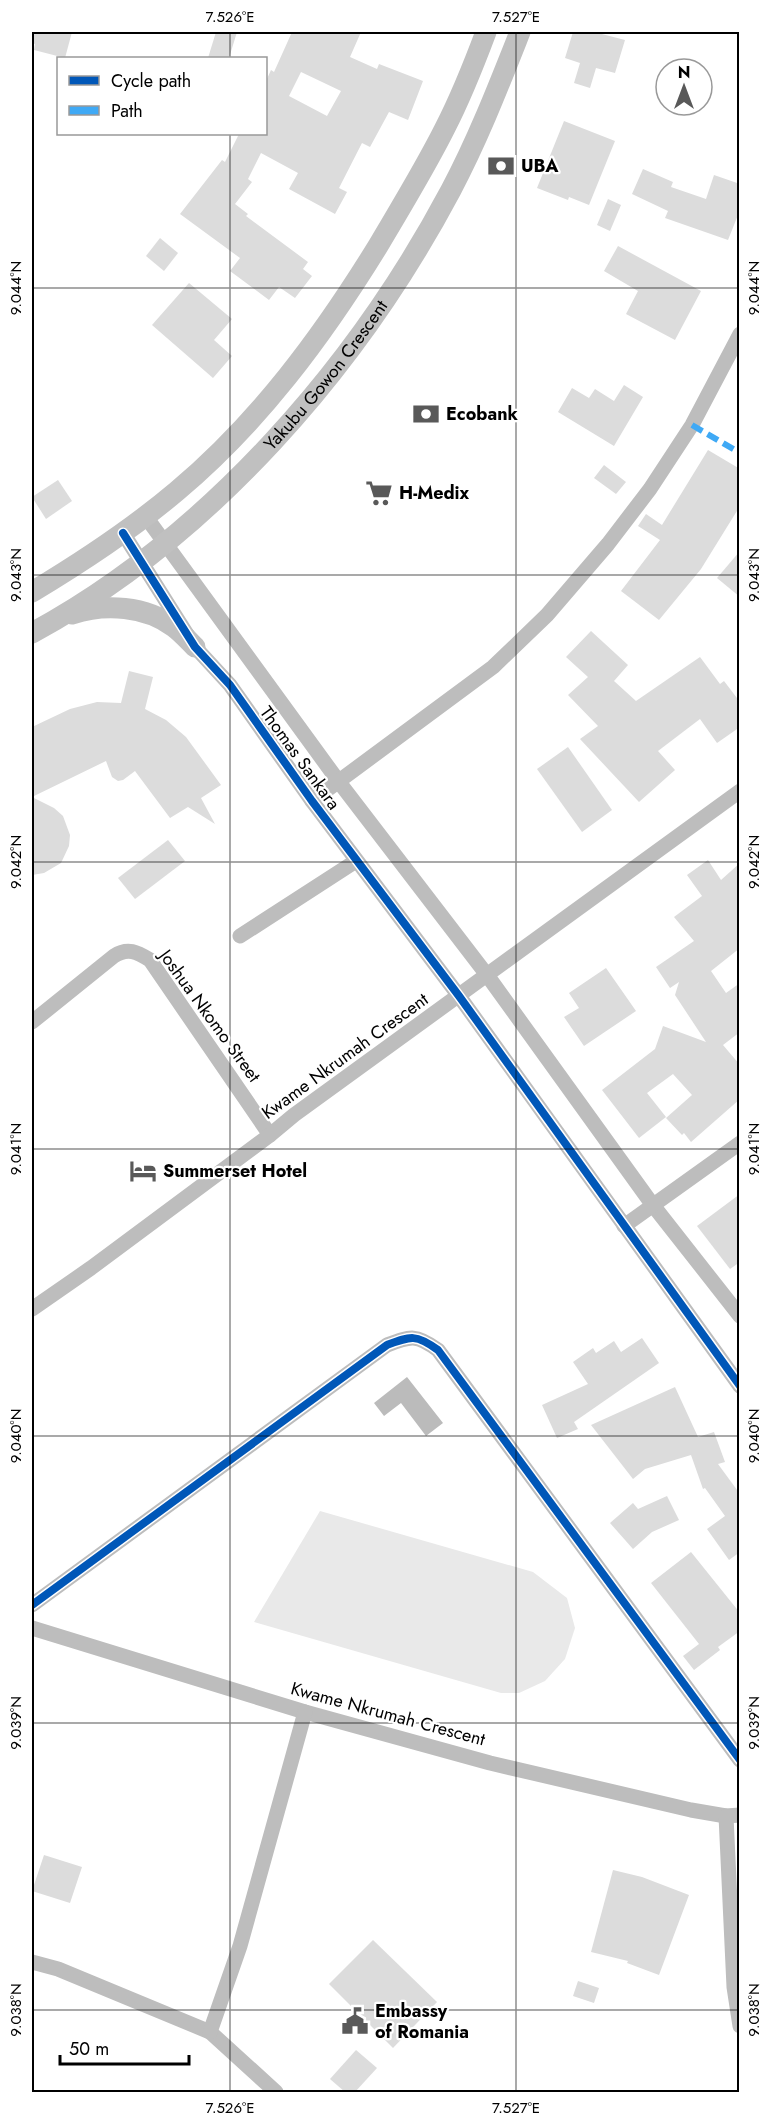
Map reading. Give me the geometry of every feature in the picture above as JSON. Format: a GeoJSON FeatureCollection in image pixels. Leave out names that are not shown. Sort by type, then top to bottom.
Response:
{"type":"FeatureCollection","features":[{"type":"Feature","properties":{"kind":"main road","name":"Yakubu Gowon Crescent"},"geometry":{"type":"LineString","coordinates":[[32,592],[146,517],[230,443],[267,404],[297,366],[354,284],[420,176],[446,127],[486,32]]}},
{"type":"Feature","properties":{"kind":"main road","name":"Yakubu Gowon Crescent"},"geometry":{"type":"LineString","coordinates":[[32,633],[57,619],[166,543],[288,426],[325,383],[358,339],[402,273],[451,190],[491,106],[520,32]]}},
{"type":"Feature","properties":{"kind":"main road"},"geometry":{"type":"LineString","coordinates":[[57,619],[85,610],[118,608],[151,614],[174,627],[195,646]]}},
{"type":"Feature","properties":{"kind":"street"},"geometry":{"type":"LineString","coordinates":[[312,801],[493,667],[547,615],[608,544],[650,489],[692,425],[740,334]]}},
{"type":"Feature","properties":{"kind":"street"},"geometry":{"type":"LineString","coordinates":[[146,517],[339,782],[487,975],[652,1204],[740,1316]]}},
{"type":"Feature","properties":{"kind":"street","name":"Thomas Sankara"},"geometry":{"type":"LineString","coordinates":[[123,533],[195,646],[230,685],[312,801],[459,996],[740,1386]]}},
{"type":"Feature","properties":{"kind":"street","name":"Kwame Nkrumah Crescent"},"geometry":{"type":"LineString","coordinates":[[32,1309],[294,1115],[740,791]]}},
{"type":"Feature","properties":{"kind":"street"},"geometry":{"type":"LineString","coordinates":[[240,936],[357,861]]}},
{"type":"Feature","properties":{"kind":"street","name":"Joshua Nkomo Street"},"geometry":{"type":"LineString","coordinates":[[32,1022],[114,956],[126,950],[136,951],[150,960],[270,1135]]}},
{"type":"Feature","properties":{"kind":"street"},"geometry":{"type":"LineString","coordinates":[[624,1226],[740,1143]]}},
{"type":"Feature","properties":{"kind":"street"},"geometry":{"type":"LineString","coordinates":[[32,1605],[387,1345],[406,1338],[422,1338],[438,1350],[740,1760]]}},
{"type":"Feature","properties":{"kind":"street","name":"Kwame Nkrumah Crescent"},"geometry":{"type":"LineString","coordinates":[[32,1629],[304,1712],[490,1763],[691,1810],[733,1816]]}},
{"type":"Feature","properties":{"kind":"street"},"geometry":{"type":"LineString","coordinates":[[210,2032],[240,1946],[304,1712]]}},
{"type":"Feature","properties":{"kind":"street"},"geometry":{"type":"LineString","coordinates":[[733,1816],[734,1987],[740,2026]]}},
{"type":"Feature","properties":{"kind":"street"},"geometry":{"type":"LineString","coordinates":[[32,1962],[58,1969],[210,2032],[276,2092]]}},
{"type":"Feature","properties":{"kind":"shaded area"},"geometry":{"type":"Polygon","coordinates":[[[407,1377],[443,1423],[426,1436],[401,1403],[384,1416],[374,1403],[407,1377]]]}},
{"type":"Feature","properties":{"kind":"shaded area"},"geometry":{"type":"Polygon","coordinates":[[[320,1511],[533,1572],[567,1598],[575,1628],[565,1659],[545,1681],[519,1693],[501,1693],[254,1622],[320,1511]]]}},
{"type":"Feature","properties":{"kind":"building"},"geometry":{"type":"Polygon","coordinates":[[[32,32],[72,32],[65,57],[34,50],[35,44],[32,43],[32,32]]]}},
{"type":"Feature","properties":{"kind":"building"},"geometry":{"type":"Polygon","coordinates":[[[216,32],[237,32],[229,57],[208,57],[216,32]]]}},
{"type":"Feature","properties":{"kind":"building"},"geometry":{"type":"Polygon","coordinates":[[[292,32],[361,32],[350,57],[377,69],[379,64],[423,81],[408,120],[389,112],[370,147],[362,143],[339,188],[347,192],[335,214],[289,189],[298,173],[261,153],[248,179],[252,182],[235,204],[248,214],[246,216],[308,262],[303,269],[312,276],[295,298],[279,287],[269,300],[230,271],[240,258],[180,214],[222,160],[225,162],[238,135],[267,135],[267,79],[271,70],[274,72],[292,32]],[[301,72],[289,96],[327,116],[341,91],[301,72]]]}},
{"type":"Feature","properties":{"kind":"building"},"geometry":{"type":"Polygon","coordinates":[[[573,32],[594,32],[625,40],[615,73],[596,68],[590,88],[574,83],[580,63],[565,58],[573,32]]]}},
{"type":"Feature","properties":{"kind":"building"},"geometry":{"type":"Polygon","coordinates":[[[564,121],[615,141],[589,205],[537,188],[564,121]]]}},
{"type":"Feature","properties":{"kind":"building"},"geometry":{"type":"Polygon","coordinates":[[[643,169],[673,182],[671,187],[706,199],[714,175],[740,184],[740,210],[728,240],[665,218],[668,211],[632,194],[643,169]]]}},
{"type":"Feature","properties":{"kind":"building"},"geometry":{"type":"Polygon","coordinates":[[[608,199],[621,205],[610,231],[597,225],[608,199]]]}},
{"type":"Feature","properties":{"kind":"building"},"geometry":{"type":"Polygon","coordinates":[[[160,238],[178,253],[164,271],[146,256],[160,238]]]}},
{"type":"Feature","properties":{"kind":"building"},"geometry":{"type":"Polygon","coordinates":[[[618,246],[701,291],[675,340],[626,314],[638,291],[604,271],[618,246]]]}},
{"type":"Feature","properties":{"kind":"building"},"geometry":{"type":"Polygon","coordinates":[[[189,283],[232,319],[214,340],[232,356],[213,378],[152,325],[189,283]]]}},
{"type":"Feature","properties":{"kind":"building"},"geometry":{"type":"Polygon","coordinates":[[[624,385],[643,397],[614,446],[558,412],[572,388],[589,398],[595,389],[614,401],[624,385]]]}},
{"type":"Feature","properties":{"kind":"building"},"geometry":{"type":"Polygon","coordinates":[[[708,450],[740,469],[740,506],[701,569],[659,620],[621,591],[660,540],[638,526],[646,514],[662,525],[708,450]]]}},
{"type":"Feature","properties":{"kind":"building"},"geometry":{"type":"Polygon","coordinates":[[[604,465],[626,482],[616,494],[594,478],[604,465]]]}},
{"type":"Feature","properties":{"kind":"building"},"geometry":{"type":"Polygon","coordinates":[[[58,480],[72,501],[46,519],[32,497],[58,480]]]}},
{"type":"Feature","properties":{"kind":"building"},"geometry":{"type":"Polygon","coordinates":[[[740,551],[740,597],[717,578],[740,551]]]}},
{"type":"Feature","properties":{"kind":"building"},"geometry":{"type":"Polygon","coordinates":[[[591,631],[628,665],[614,681],[636,701],[700,657],[720,684],[724,681],[740,702],[740,727],[717,743],[700,719],[658,751],[675,770],[639,802],[580,739],[598,726],[568,695],[588,677],[566,657],[591,631]]]}},
{"type":"Feature","properties":{"kind":"building"},"geometry":{"type":"Polygon","coordinates":[[[129,671],[153,677],[145,709],[166,720],[186,737],[221,785],[201,798],[215,824],[188,807],[170,818],[135,771],[118,781],[112,777],[106,761],[32,797],[32,727],[70,709],[97,702],[121,703],[129,671]]]}},
{"type":"Feature","properties":{"kind":"building"},"geometry":{"type":"Polygon","coordinates":[[[568,747],[612,810],[582,832],[537,769],[568,747]]]}},
{"type":"Feature","properties":{"kind":"building"},"geometry":{"type":"Polygon","coordinates":[[[32,797],[54,808],[63,816],[70,835],[69,846],[61,863],[44,873],[32,875],[32,797]]]}},
{"type":"Feature","properties":{"kind":"building"},"geometry":{"type":"Polygon","coordinates":[[[168,840],[185,861],[135,899],[118,878],[168,840]]]}},
{"type":"Feature","properties":{"kind":"building"},"geometry":{"type":"Polygon","coordinates":[[[708,860],[721,880],[740,863],[740,948],[711,971],[726,993],[740,983],[740,1032],[723,1045],[740,1065],[740,1099],[691,1142],[666,1118],[692,1095],[673,1074],[647,1093],[666,1117],[639,1138],[602,1090],[655,1049],[663,1026],[706,1042],[675,995],[679,982],[670,988],[656,967],[694,941],[674,917],[702,896],[687,875],[708,860]]]}},
{"type":"Feature","properties":{"kind":"building"},"geometry":{"type":"Polygon","coordinates":[[[606,968],[636,1011],[584,1046],[564,1017],[579,1008],[569,993],[606,968]]]}},
{"type":"Feature","properties":{"kind":"building"},"geometry":{"type":"Polygon","coordinates":[[[740,1194],[740,1262],[730,1269],[697,1226],[740,1194]]]}},
{"type":"Feature","properties":{"kind":"building"},"geometry":{"type":"Polygon","coordinates":[[[642,1338],[659,1363],[574,1422],[578,1429],[557,1438],[542,1405],[588,1384],[573,1362],[593,1348],[596,1353],[614,1341],[621,1352],[642,1338]]]}},
{"type":"Feature","properties":{"kind":"building"},"geometry":{"type":"Polygon","coordinates":[[[675,1387],[698,1437],[714,1432],[725,1462],[718,1464],[740,1494],[740,1552],[729,1560],[707,1529],[725,1516],[705,1488],[703,1489],[691,1455],[645,1469],[633,1479],[591,1425],[675,1387]]]}},
{"type":"Feature","properties":{"kind":"building"},"geometry":{"type":"Polygon","coordinates":[[[667,1496],[679,1520],[652,1532],[633,1549],[610,1523],[633,1503],[638,1509],[667,1496]]]}},
{"type":"Feature","properties":{"kind":"building"},"geometry":{"type":"Polygon","coordinates":[[[691,1552],[740,1613],[740,1631],[718,1647],[720,1650],[694,1670],[683,1656],[699,1644],[651,1583],[691,1552]]]}},
{"type":"Feature","properties":{"kind":"building"},"geometry":{"type":"Polygon","coordinates":[[[44,1855],[82,1867],[70,1903],[32,1891],[44,1855]]]}},
{"type":"Feature","properties":{"kind":"building"},"geometry":{"type":"Polygon","coordinates":[[[613,1870],[642,1877],[689,1895],[659,1975],[627,1963],[628,1961],[591,1952],[613,1870]]]}},
{"type":"Feature","properties":{"kind":"building"},"geometry":{"type":"Polygon","coordinates":[[[373,1940],[437,2002],[393,2048],[329,1984],[373,1940]]]}},
{"type":"Feature","properties":{"kind":"building"},"geometry":{"type":"Polygon","coordinates":[[[578,1981],[599,1988],[594,2003],[573,1996],[578,1981]]]}},
{"type":"Feature","properties":{"kind":"building"},"geometry":{"type":"Polygon","coordinates":[[[356,2050],[377,2068],[355,2092],[345,2092],[330,2079],[356,2050]]]}},
{"type":"Feature","properties":{"kind":"marked path"},"geometry":{"type":"LineString","coordinates":[[692,425],[740,453]]}},
{"type":"Feature","properties":{"kind":"cycle path"},"geometry":{"type":"LineString","coordinates":[[123,533],[195,647],[230,685],[312,801],[459,996],[740,1386]]}},
{"type":"Feature","properties":{"kind":"cycle path"},"geometry":{"type":"LineString","coordinates":[[32,1605],[387,1345],[408,1338],[419,1339],[438,1350],[740,1760]]}},
{"type":"Feature","properties":{"kind":"place","name":"UBA"},"geometry":{"type":"Point","coordinates":[501,166]}},
{"type":"Feature","properties":{"kind":"place","name":"Ecobank"},"geometry":{"type":"Point","coordinates":[426,414]}},
{"type":"Feature","properties":{"kind":"place","name":"H-Medix"},"geometry":{"type":"Point","coordinates":[379,493]}},
{"type":"Feature","properties":{"kind":"place","name":"Summerset Hotel"},"geometry":{"type":"Point","coordinates":[143,1171]}},
{"type":"Feature","properties":{"kind":"place","name":"Embassy of Romania"},"geometry":{"type":"Point","coordinates":[355,2021]}}]}
